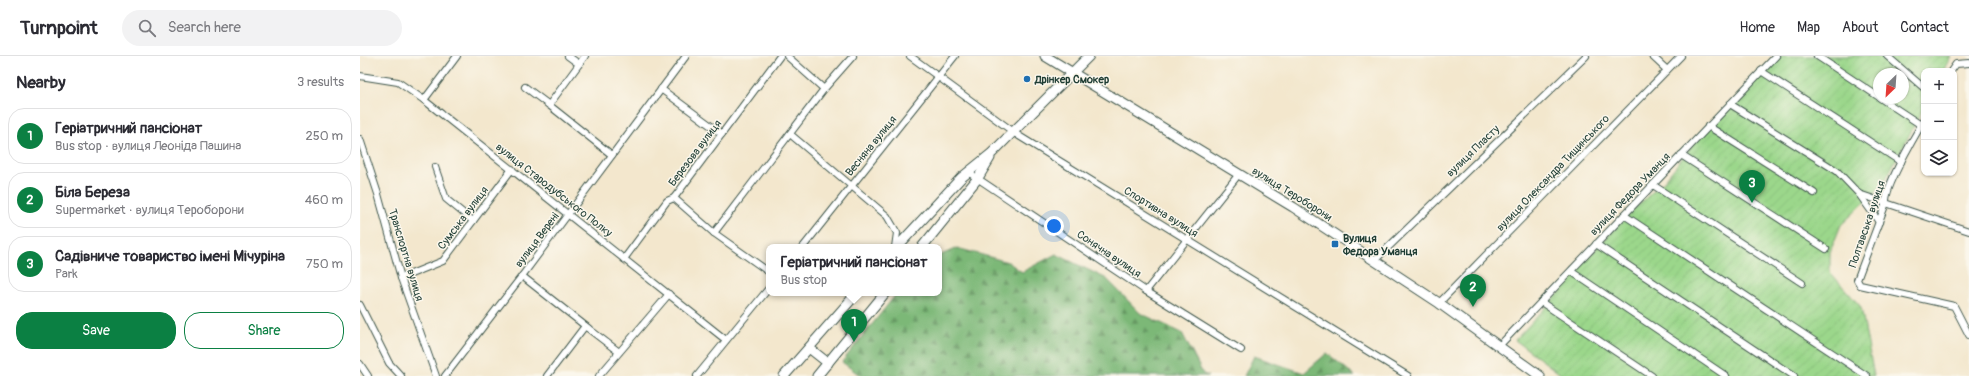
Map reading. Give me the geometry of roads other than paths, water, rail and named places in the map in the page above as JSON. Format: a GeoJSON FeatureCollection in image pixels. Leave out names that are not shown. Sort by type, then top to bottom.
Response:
{"type":"FeatureCollection","features":[{"type":"Feature","properties":{"kind":"main road","name":"вулиця Тероборони"},"geometry":{"type":"LineString","coordinates":[[1045,56],[1239,174],[1375,260],[1439,303],[1540,376]]}},
{"type":"Feature","properties":{"kind":"main road"},"geometry":{"type":"LineString","coordinates":[[899,244],[968,172],[992,153],[1089,56]]}},
{"type":"Feature","properties":{"kind":"main road"},"geometry":{"type":"LineString","coordinates":[[924,244],[978,178],[992,153]]}},
{"type":"Feature","properties":{"kind":"main road"},"geometry":{"type":"LineString","coordinates":[[784,376],[854,296]]}},
{"type":"Feature","properties":{"kind":"main road"},"geometry":{"type":"LineString","coordinates":[[817,376],[883,296]]}},
{"type":"Feature","properties":{"kind":"main road"},"geometry":{"type":"LineString","coordinates":[[809,348],[828,363]]}},
{"type":"Feature","properties":{"kind":"street"},"geometry":{"type":"LineString","coordinates":[[424,100],[456,56]]}},
{"type":"Feature","properties":{"kind":"street"},"geometry":{"type":"LineString","coordinates":[[568,56],[579,64]]}},
{"type":"Feature","properties":{"kind":"street"},"geometry":{"type":"LineString","coordinates":[[549,105],[585,56]]}},
{"type":"Feature","properties":{"kind":"street","name":"вулиця Верені"},"geometry":{"type":"LineString","coordinates":[[445,376],[569,214],[686,56]]}},
{"type":"Feature","properties":{"kind":"street","name":"Березова вулиця"},"geometry":{"type":"LineString","coordinates":[[624,258],[667,201],[674,198],[780,56]]}},
{"type":"Feature","properties":{"kind":"street"},"geometry":{"type":"LineString","coordinates":[[786,56],[824,89]]}},
{"type":"Feature","properties":{"kind":"street"},"geometry":{"type":"LineString","coordinates":[[714,234],[824,89],[852,56]]}},
{"type":"Feature","properties":{"kind":"street","name":"Спортивна вулиця"},"geometry":{"type":"LineString","coordinates":[[910,56],[1013,131],[1408,376]]}},
{"type":"Feature","properties":{"kind":"street","name":"Весняна вулиця"},"geometry":{"type":"LineString","coordinates":[[805,244],[955,56]]}},
{"type":"Feature","properties":{"kind":"street","name":"вулиця Пласту"},"geometry":{"type":"LineString","coordinates":[[1375,260],[1586,56]]}},
{"type":"Feature","properties":{"kind":"street"},"geometry":{"type":"LineString","coordinates":[[1652,56],[1667,70]]}},
{"type":"Feature","properties":{"kind":"street","name":"вулиця Олександра Тищинського"},"geometry":{"type":"LineString","coordinates":[[1439,303],[1681,56]]}},
{"type":"Feature","properties":{"kind":"street","name":"вулиця Федора Уманця"},"geometry":{"type":"LineString","coordinates":[[1499,346],[1572,272],[1596,244],[1776,56]]}},
{"type":"Feature","properties":{"kind":"street"},"geometry":{"type":"LineString","coordinates":[[1817,56],[1873,93]]}},
{"type":"Feature","properties":{"kind":"street"},"geometry":{"type":"LineString","coordinates":[[1887,56],[1921,85]]}},
{"type":"Feature","properties":{"kind":"street"},"geometry":{"type":"LineString","coordinates":[[1953,68],[1956,64],[1969,63]]}},
{"type":"Feature","properties":{"kind":"street"},"geometry":{"type":"LineString","coordinates":[[1761,71],[1901,162]]}},
{"type":"Feature","properties":{"kind":"street","name":"вулиця Стародубського Полку"},"geometry":{"type":"LineString","coordinates":[[360,76],[398,82],[424,100],[726,340]]}},
{"type":"Feature","properties":{"kind":"street"},"geometry":{"type":"LineString","coordinates":[[525,87],[612,155]]}},
{"type":"Feature","properties":{"kind":"street"},"geometry":{"type":"LineString","coordinates":[[661,90],[722,134]]}},
{"type":"Feature","properties":{"kind":"street"},"geometry":{"type":"LineString","coordinates":[[1730,104],[1837,171],[1858,194],[1879,222]]}},
{"type":"Feature","properties":{"kind":"street"},"geometry":{"type":"LineString","coordinates":[[1891,104],[1921,121]]}},
{"type":"Feature","properties":{"kind":"street"},"geometry":{"type":"LineString","coordinates":[[1708,126],[1814,193]]}},
{"type":"Feature","properties":{"kind":"street","name":"Полтавська вулиця"},"geometry":{"type":"LineString","coordinates":[[1921,126],[1901,162],[1885,197],[1886,203],[1857,280],[1860,285],[1954,306],[1969,335]]}},
{"type":"Feature","properties":{"kind":"street"},"geometry":{"type":"LineString","coordinates":[[790,134],[887,216],[897,232],[896,244]]}},
{"type":"Feature","properties":{"kind":"street","name":"Транспортна вулиця"},"geometry":{"type":"LineString","coordinates":[[360,139],[401,278],[436,376]]}},
{"type":"Feature","properties":{"kind":"street"},"geometry":{"type":"LineString","coordinates":[[1681,155],[1826,249]]}},
{"type":"Feature","properties":{"kind":"street"},"geometry":{"type":"LineString","coordinates":[[435,167],[446,199],[473,221]]}},
{"type":"Feature","properties":{"kind":"street","name":"Сумська вулиця"},"geometry":{"type":"LineString","coordinates":[[401,278],[443,261],[512,169]]}},
{"type":"Feature","properties":{"kind":"street","name":"Сонячна вулиця"},"geometry":{"type":"LineString","coordinates":[[968,172],[1146,291],[1241,350]]}},
{"type":"Feature","properties":{"kind":"street"},"geometry":{"type":"LineString","coordinates":[[1146,291],[1239,174]]}},
{"type":"Feature","properties":{"kind":"street"},"geometry":{"type":"LineString","coordinates":[[1653,185],[1802,283]]}},
{"type":"Feature","properties":{"kind":"street"},"geometry":{"type":"LineString","coordinates":[[1858,194],[1969,231]]}},
{"type":"Feature","properties":{"kind":"street"},"geometry":{"type":"LineString","coordinates":[[674,198],[714,234],[766,270]]}},
{"type":"Feature","properties":{"kind":"street"},"geometry":{"type":"LineString","coordinates":[[1624,215],[1867,376]]}},
{"type":"Feature","properties":{"kind":"street"},"geometry":{"type":"LineString","coordinates":[[1596,244],[1794,376]]}},
{"type":"Feature","properties":{"kind":"street"},"geometry":{"type":"LineString","coordinates":[[1572,272],[1726,376]]}},
{"type":"Feature","properties":{"kind":"street"},"geometry":{"type":"LineString","coordinates":[[522,276],[619,352]]}},
{"type":"Feature","properties":{"kind":"street"},"geometry":{"type":"LineString","coordinates":[[697,376],[766,292]]}},
{"type":"Feature","properties":{"kind":"street"},"geometry":{"type":"LineString","coordinates":[[599,376],[669,294]]}},
{"type":"Feature","properties":{"kind":"street"},"geometry":{"type":"LineString","coordinates":[[1541,302],[1652,376]]}},
{"type":"Feature","properties":{"kind":"street"},"geometry":{"type":"LineString","coordinates":[[360,305],[389,363],[401,376]]}},
{"type":"Feature","properties":{"kind":"street"},"geometry":{"type":"LineString","coordinates":[[547,376],[585,326],[588,328]]}},
{"type":"Feature","properties":{"kind":"street"},"geometry":{"type":"LineString","coordinates":[[360,364],[368,376]]}},
{"type":"Feature","properties":{"kind":"place","name":"Дрінкер Смокер"},"geometry":{"type":"Point","coordinates":[1027,79]}},
{"type":"Feature","properties":{"kind":"place","name":"Садівниче товариство імені Мічуріна"},"geometry":{"type":"Point","coordinates":[1752,203]}},
{"type":"Feature","properties":{"kind":"place","name":"Вулиця Федора Уманця"},"geometry":{"type":"Point","coordinates":[1335,244]}},
{"type":"Feature","properties":{"kind":"place","name":"Біла Береза"},"geometry":{"type":"Point","coordinates":[1473,307]}},
{"type":"Feature","properties":{"kind":"place","name":"Геріатричний пансіонат"},"geometry":{"type":"Point","coordinates":[854,342]}}]}
